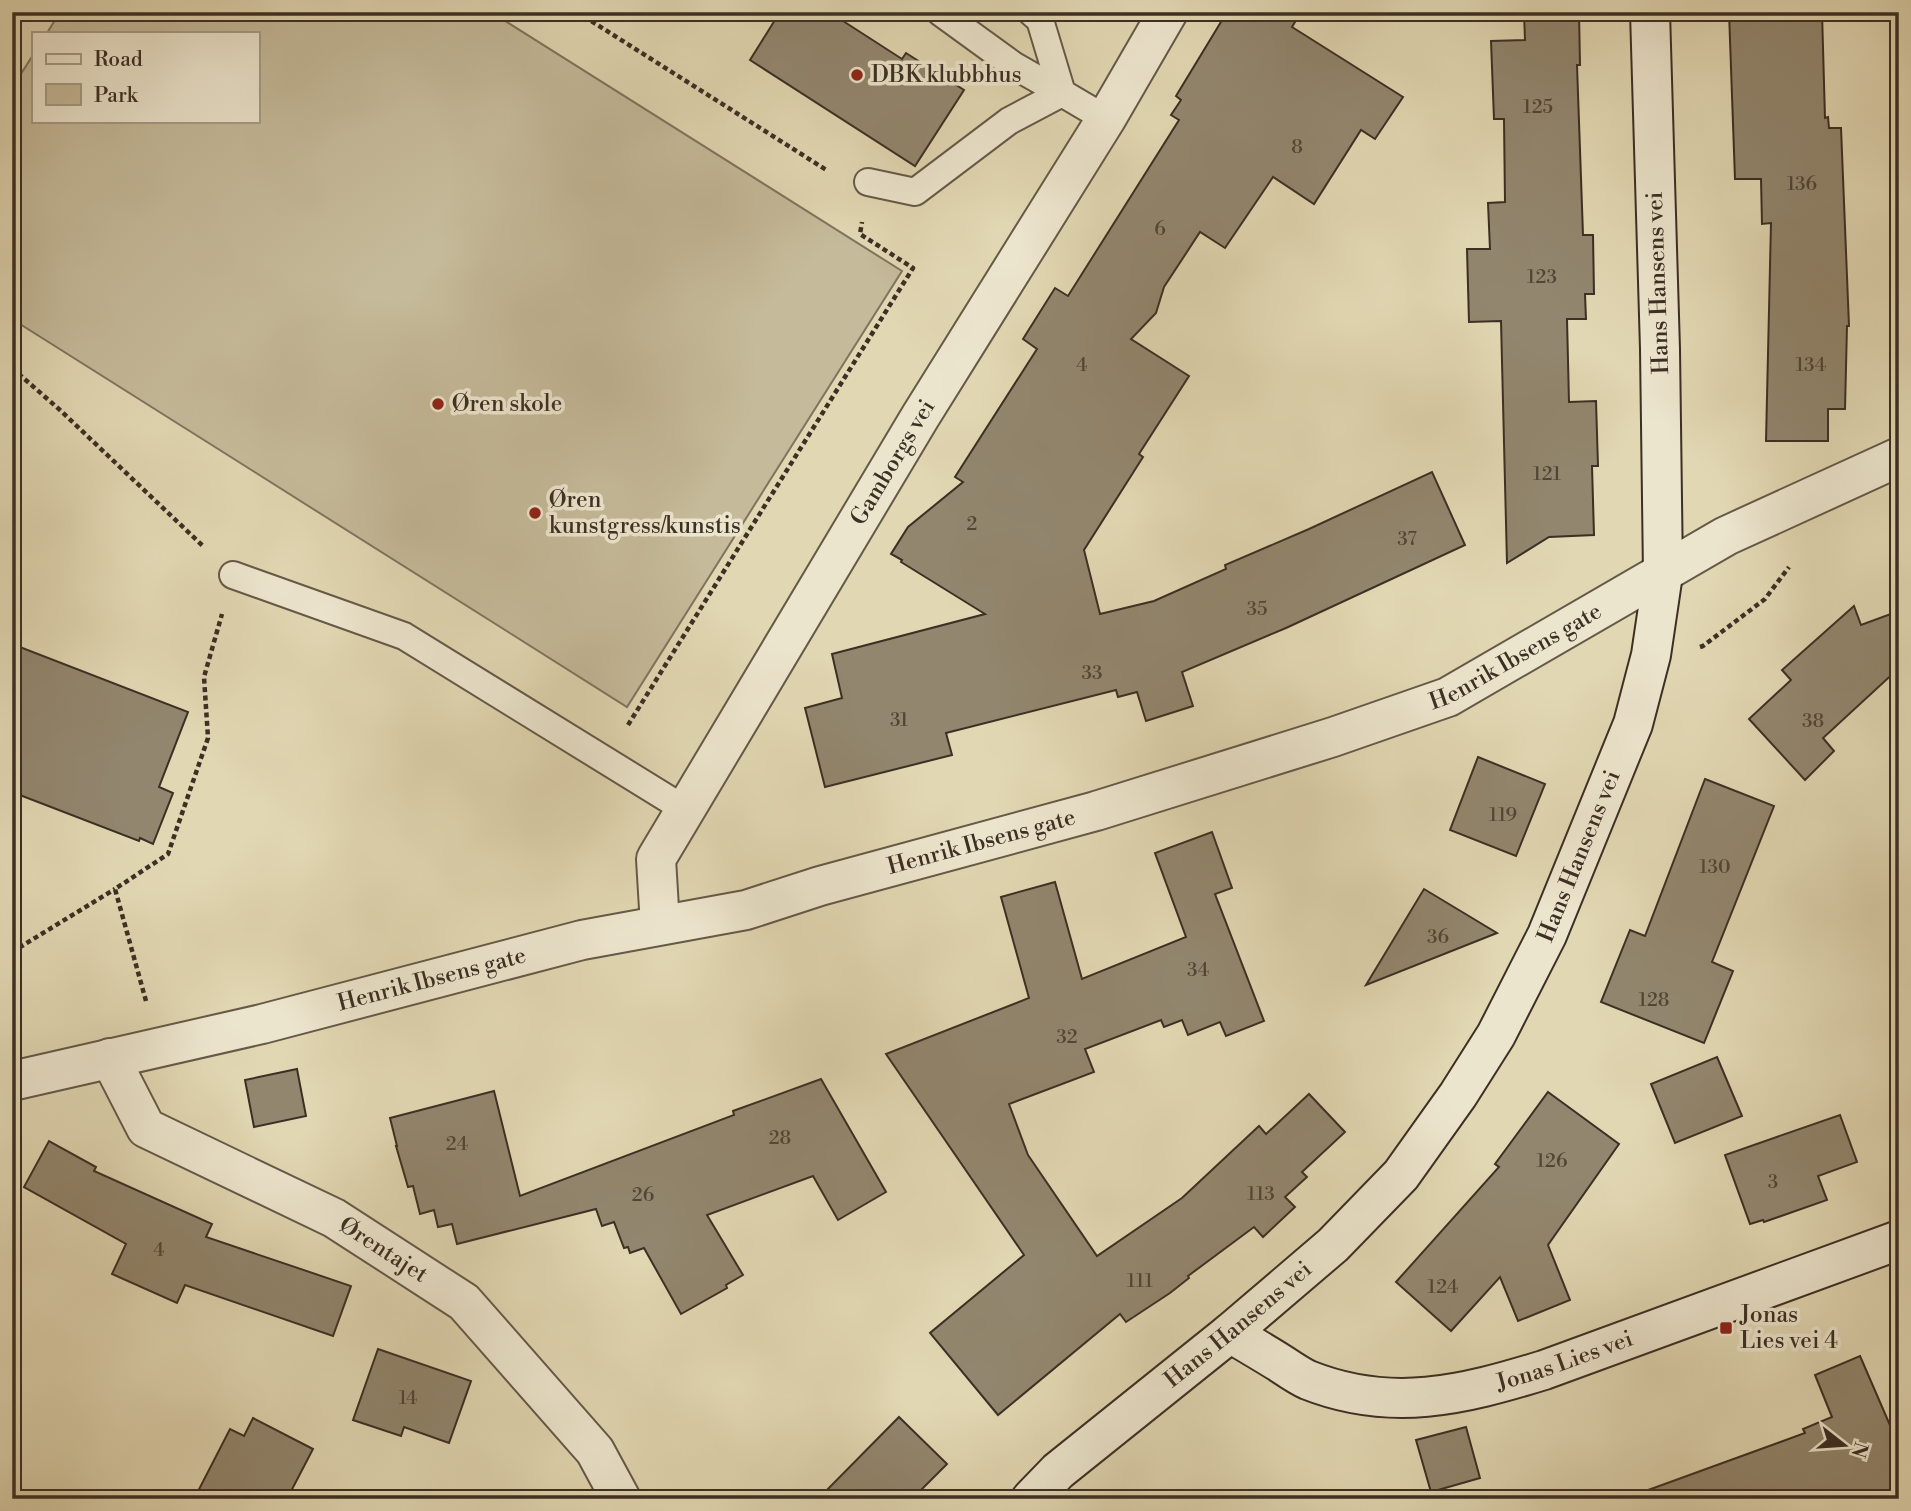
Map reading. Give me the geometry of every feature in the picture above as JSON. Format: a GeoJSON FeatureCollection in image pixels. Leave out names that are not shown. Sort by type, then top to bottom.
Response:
{"type":"FeatureCollection","features":[{"type":"Feature","properties":{"kind":"street","name":"Gamborgs vei"},"geometry":{"type":"LineString","coordinates":[[660,925],[656,859],[920,417],[1106,119],[1168,12]]}},
{"type":"Feature","properties":{"kind":"street","name":"Hans Hansens vei"},"geometry":{"type":"LineString","coordinates":[[1031,1499],[1058,1471],[1230,1333],[1333,1245],[1401,1174],[1458,1095],[1496,1035],[1547,935],[1633,724],[1651,655],[1663,574],[1660,349],[1650,12]]}},
{"type":"Feature","properties":{"kind":"street","name":"Henrik Ibsens gate"},"geometry":{"type":"LineString","coordinates":[[12,1081],[251,1026],[582,940],[746,910],[1096,811],[1371,724],[1448,697],[1726,536],[1899,457]]}},
{"type":"Feature","properties":{"kind":"street","name":"Ørentajet"},"geometry":{"type":"LineString","coordinates":[[110,1058],[146,1128],[334,1218],[464,1302],[595,1451],[621,1499]]}},
{"type":"Feature","properties":{"kind":"street","name":"Jonas Lies vei"},"geometry":{"type":"LineString","coordinates":[[1230,1333],[1307,1379],[1362,1396],[1397,1399],[1439,1396],[1496,1385],[1544,1370],[1899,1240]]}},
{"type":"Feature","properties":{"kind":"lane"},"geometry":{"type":"LineString","coordinates":[[940,12],[1013,65],[1106,119]]}},
{"type":"Feature","properties":{"kind":"lane"},"geometry":{"type":"LineString","coordinates":[[1031,12],[1040,20],[1062,93]]}},
{"type":"Feature","properties":{"kind":"lane"},"geometry":{"type":"LineString","coordinates":[[868,182],[915,192],[1009,121],[1062,93]]}},
{"type":"Feature","properties":{"kind":"lane"},"geometry":{"type":"LineString","coordinates":[[233,575],[404,636],[686,810]]}},
{"type":"Feature","properties":{"kind":"path"},"geometry":{"type":"LineString","coordinates":[[577,12],[826,170],[868,182],[860,234],[913,268],[629,725],[618,718]]}},
{"type":"Feature","properties":{"kind":"path"},"geometry":{"type":"LineString","coordinates":[[12,368],[60,410],[233,575],[204,677],[208,738],[167,854],[12,951]]}},
{"type":"Feature","properties":{"kind":"path"},"geometry":{"type":"LineString","coordinates":[[1694,649],[1703,646],[1765,599],[1790,567]]}},
{"type":"Feature","properties":{"kind":"path"},"geometry":{"type":"LineString","coordinates":[[115,889],[148,1007]]}},
{"type":"Feature","properties":{"kind":"green space","name":"Øren kunstgress/kunstis"},"geometry":{"type":"Polygon","coordinates":[[[60,12],[491,12],[902,271],[627,707],[12,319],[12,88],[32,57],[32,122],[259,122],[259,32],[48,32],[60,12]]]}},
{"type":"Feature","properties":{"kind":"building","name":"DBK klubbhus"},"geometry":{"type":"Polygon","coordinates":[[[780,12],[829,12],[902,59],[906,53],[964,90],[915,166],[750,60],[780,12]]]}},
{"type":"Feature","properties":{"kind":"building"},"geometry":{"type":"Polygon","coordinates":[[[1227,12],[1301,12],[1292,27],[1403,97],[1375,139],[1361,130],[1314,204],[1273,177],[1225,248],[1200,232],[1164,287],[1156,313],[1131,339],[1189,376],[1139,454],[1143,457],[1084,550],[1100,614],[1154,601],[1226,569],[1225,565],[1432,472],[1465,545],[1286,628],[1182,672],[1193,706],[1146,721],[1137,692],[1118,697],[1116,690],[946,733],[952,755],[825,787],[805,708],[842,698],[832,654],[985,614],[891,554],[908,527],[963,482],[955,477],[1037,349],[1023,339],[1055,288],[1068,296],[1179,120],[1171,115],[1181,100],[1176,96],[1227,12]]]}},
{"type":"Feature","properties":{"kind":"building"},"geometry":{"type":"Polygon","coordinates":[[[1524,12],[1579,12],[1580,65],[1577,65],[1583,235],[1593,235],[1594,294],[1585,294],[1586,319],[1567,319],[1569,402],[1596,401],[1598,466],[1592,466],[1594,535],[1549,537],[1507,563],[1501,321],[1469,322],[1467,249],[1490,249],[1488,203],[1505,202],[1504,119],[1494,119],[1491,41],[1525,40],[1524,12]]]}},
{"type":"Feature","properties":{"kind":"building"},"geometry":{"type":"Polygon","coordinates":[[[1729,12],[1822,12],[1825,118],[1828,117],[1829,128],[1841,128],[1849,326],[1845,409],[1828,409],[1828,441],[1766,441],[1771,223],[1762,224],[1761,179],[1735,179],[1729,12]]]}},
{"type":"Feature","properties":{"kind":"building"},"geometry":{"type":"Polygon","coordinates":[[[1854,606],[1861,625],[1899,611],[1899,668],[1823,738],[1834,751],[1805,780],[1749,719],[1791,680],[1782,670],[1854,606]]]}},
{"type":"Feature","properties":{"kind":"building"},"geometry":{"type":"Polygon","coordinates":[[[12,644],[188,712],[159,787],[173,793],[153,844],[12,792],[12,644]]]}},
{"type":"Feature","properties":{"kind":"building"},"geometry":{"type":"Polygon","coordinates":[[[1478,757],[1545,784],[1516,856],[1450,830],[1478,757]]]}},
{"type":"Feature","properties":{"kind":"building"},"geometry":{"type":"Polygon","coordinates":[[[1705,779],[1774,806],[1712,962],[1733,971],[1704,1043],[1601,1002],[1630,930],[1645,936],[1705,779]]]}},
{"type":"Feature","properties":{"kind":"building"},"geometry":{"type":"Polygon","coordinates":[[[1212,832],[1232,888],[1215,894],[1264,1021],[1226,1036],[1220,1022],[1188,1035],[1182,1020],[1164,1027],[1161,1020],[1085,1049],[1094,1072],[1009,1104],[1028,1155],[1097,1256],[1182,1198],[1259,1126],[1266,1134],[1309,1094],[1345,1132],[1302,1172],[1307,1177],[1285,1197],[1295,1207],[1263,1237],[1254,1227],[1188,1276],[1189,1278],[1170,1293],[1126,1322],[1120,1314],[998,1415],[930,1333],[1024,1255],[886,1054],[1029,998],[1001,897],[1055,882],[1082,979],[1186,937],[1155,853],[1212,832]]]}},
{"type":"Feature","properties":{"kind":"building"},"geometry":{"type":"Polygon","coordinates":[[[1424,889],[1497,933],[1366,985],[1424,889]]]}},
{"type":"Feature","properties":{"kind":"building"},"geometry":{"type":"Polygon","coordinates":[[[1717,1057],[1742,1116],[1675,1143],[1651,1084],[1717,1057]]]}},
{"type":"Feature","properties":{"kind":"building"},"geometry":{"type":"Polygon","coordinates":[[[297,1069],[306,1116],[254,1127],[245,1080],[297,1069]]]}},
{"type":"Feature","properties":{"kind":"building"},"geometry":{"type":"Polygon","coordinates":[[[821,1079],[886,1192],[838,1220],[813,1176],[707,1215],[743,1275],[726,1285],[727,1288],[681,1314],[644,1248],[630,1253],[628,1247],[624,1248],[614,1222],[602,1226],[596,1209],[457,1244],[452,1224],[438,1227],[434,1210],[420,1214],[413,1186],[408,1187],[390,1118],[494,1091],[520,1196],[821,1079]]]}},
{"type":"Feature","properties":{"kind":"building"},"geometry":{"type":"Polygon","coordinates":[[[1548,1092],[1619,1144],[1548,1245],[1570,1300],[1518,1321],[1500,1277],[1451,1331],[1396,1282],[1499,1167],[1495,1164],[1548,1092]]]}},
{"type":"Feature","properties":{"kind":"building"},"geometry":{"type":"Polygon","coordinates":[[[1840,1115],[1857,1162],[1818,1176],[1827,1200],[1764,1222],[1763,1220],[1750,1224],[1725,1155],[1840,1115]]]}},
{"type":"Feature","properties":{"kind":"building"},"geometry":{"type":"Polygon","coordinates":[[[49,1141],[96,1167],[94,1171],[212,1224],[206,1237],[351,1286],[333,1336],[185,1285],[177,1303],[112,1274],[126,1244],[24,1187],[49,1141]]]}},
{"type":"Feature","properties":{"kind":"building"},"geometry":{"type":"Polygon","coordinates":[[[378,1349],[471,1381],[449,1443],[404,1427],[401,1436],[353,1420],[378,1349]]]}},
{"type":"Feature","properties":{"kind":"building"},"geometry":{"type":"Polygon","coordinates":[[[1860,1356],[1899,1446],[1899,1499],[1641,1499],[1640,1493],[1805,1433],[1803,1429],[1832,1417],[1815,1375],[1860,1356]]]}},
{"type":"Feature","properties":{"kind":"building"},"geometry":{"type":"Polygon","coordinates":[[[899,1417],[947,1464],[912,1499],[818,1499],[899,1417]]]}},
{"type":"Feature","properties":{"kind":"building"},"geometry":{"type":"Polygon","coordinates":[[[253,1418],[313,1449],[287,1499],[194,1499],[230,1429],[244,1436],[253,1418]]]}},
{"type":"Feature","properties":{"kind":"building"},"geometry":{"type":"Polygon","coordinates":[[[1466,1427],[1480,1478],[1431,1492],[1416,1440],[1466,1427]]]}},
{"type":"Feature","properties":{"kind":"place","name":"DBK klubbhus"},"geometry":{"type":"Point","coordinates":[857,75]}},
{"type":"Feature","properties":{"kind":"place","name":"Øren skole"},"geometry":{"type":"Point","coordinates":[438,404]}},
{"type":"Feature","properties":{"kind":"place","name":"Øren kunstgress/kunstis"},"geometry":{"type":"Point","coordinates":[535,513]}},
{"type":"Feature","properties":{"kind":"place","name":"Jonas Lies vei 4"},"geometry":{"type":"Point","coordinates":[1726,1328]}}]}
